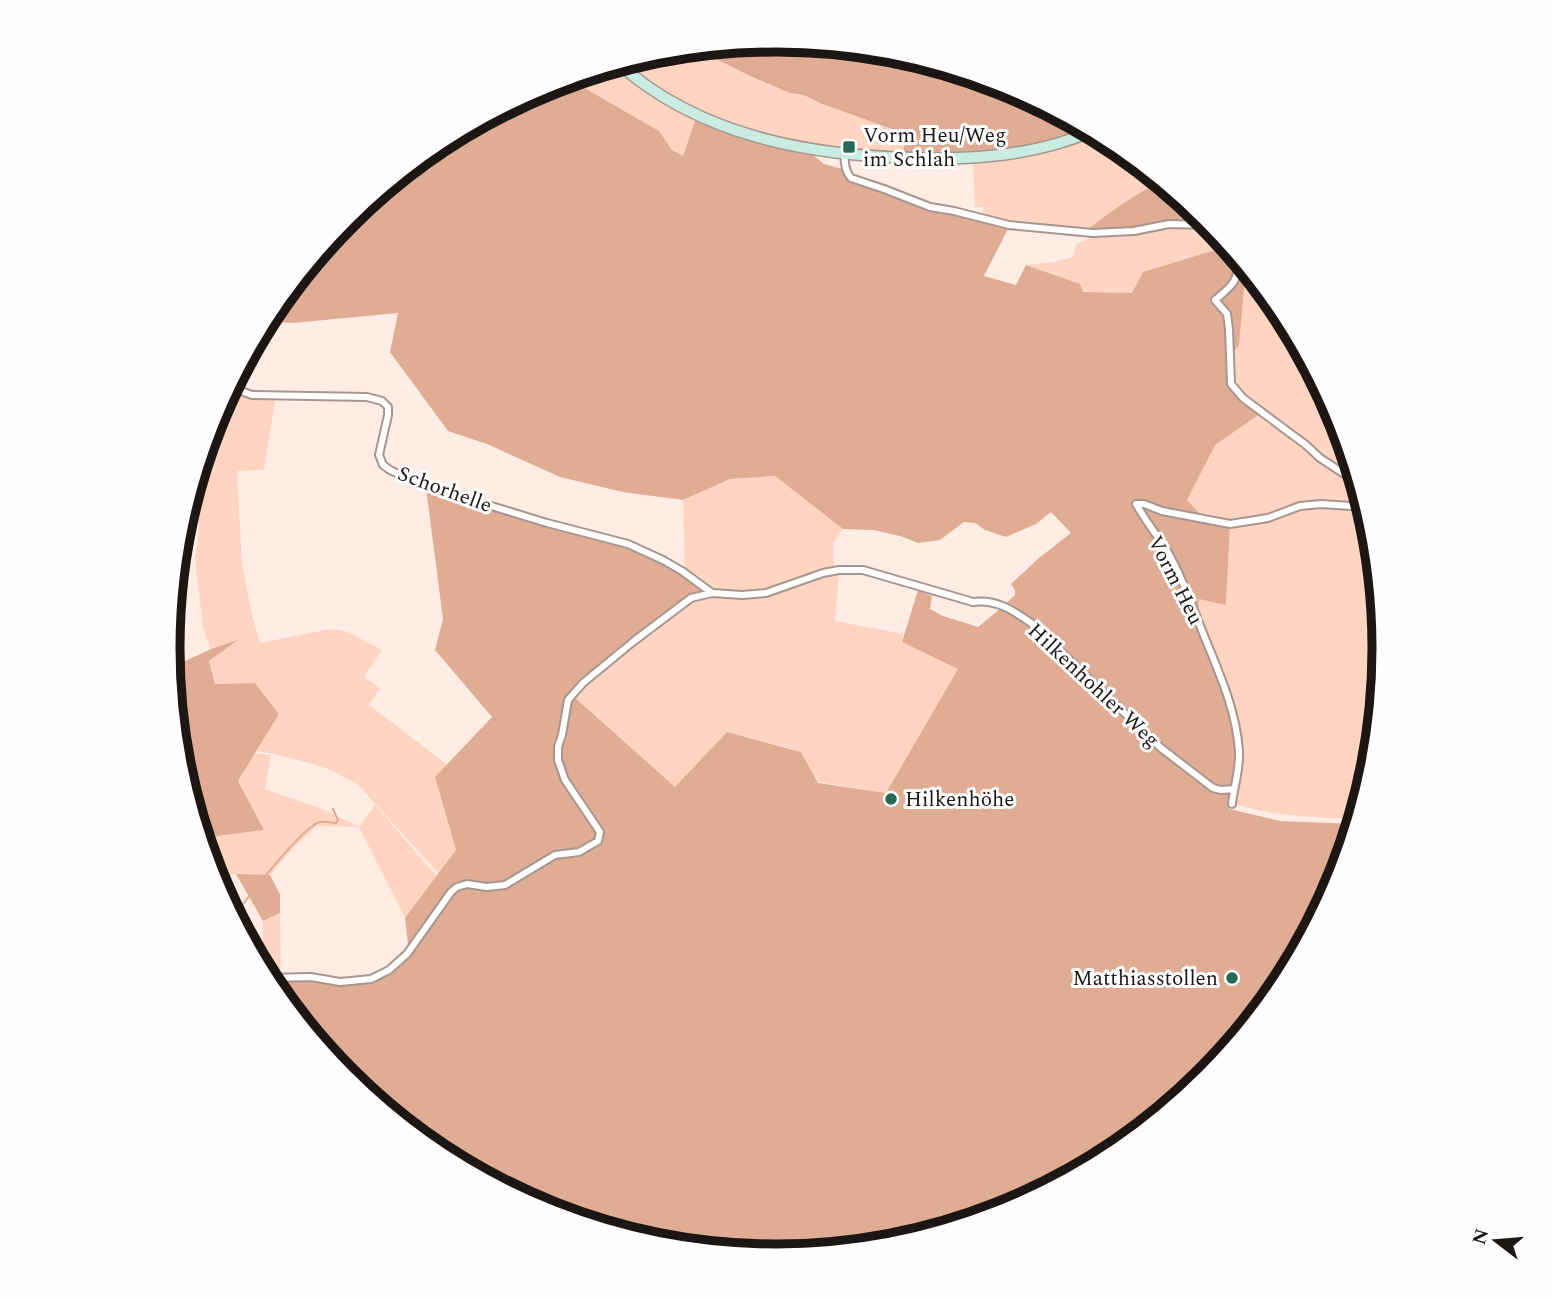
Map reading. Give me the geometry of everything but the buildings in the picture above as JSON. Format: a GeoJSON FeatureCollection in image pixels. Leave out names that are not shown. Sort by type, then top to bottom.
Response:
{"type":"FeatureCollection","features":[{"type":"Feature","properties":{"kind":"main road"},"geometry":{"type":"LineString","coordinates":[[628,71],[653,91],[718,124],[786,145],[844,155],[945,159],[998,156],[1055,146],[1080,136]]}},
{"type":"Feature","properties":{"kind":"street"},"geometry":{"type":"LineString","coordinates":[[844,155],[845,168],[851,178],[930,207],[1009,225],[1093,233],[1135,231],[1170,224],[1194,225]]}},
{"type":"Feature","properties":{"kind":"street"},"geometry":{"type":"LineString","coordinates":[[1238,273],[1231,286],[1215,300],[1227,314],[1231,384],[1243,398],[1346,475]]}},
{"type":"Feature","properties":{"kind":"street","name":"Schorhelle"},"geometry":{"type":"LineString","coordinates":[[239,390],[252,395],[367,397],[382,401],[388,407],[388,415],[380,460],[390,470],[424,485],[547,523],[628,544],[682,571],[712,593]]}},
{"type":"Feature","properties":{"kind":"street","name":"Vorm Heu"},"geometry":{"type":"LineString","coordinates":[[1232,804],[1239,751],[1233,715],[1223,683],[1181,580],[1166,550],[1136,504],[1230,524],[1268,517],[1300,506],[1355,506]]}},
{"type":"Feature","properties":{"kind":"street","name":"Hilkenhohler Weg"},"geometry":{"type":"LineString","coordinates":[[279,978],[311,977],[340,982],[371,979],[389,970],[407,954],[457,887],[467,884],[486,887],[505,885],[555,855],[579,852],[598,841],[600,832],[565,780],[558,760],[558,747],[568,700],[583,683],[673,611],[691,598],[712,593],[743,596],[766,593],[823,573],[863,569],[973,601],[985,600],[1011,609],[1031,623],[1161,748],[1213,788],[1234,789]]}},
{"type":"Feature","properties":{"kind":"shaded area"},"geometry":{"type":"Polygon","coordinates":[[[776,52],[892,64],[968,84],[1040,114],[1076,134],[1014,148],[903,153],[906,134],[804,95],[790,93],[710,57],[776,52]]]}},
{"type":"Feature","properties":{"kind":"shaded area"},"geometry":{"type":"Polygon","coordinates":[[[711,57],[790,93],[804,95],[907,134],[903,153],[831,148],[780,139],[720,119],[656,87],[634,70],[711,57]]]}},
{"type":"Feature","properties":{"kind":"shaded area"},"geometry":{"type":"Polygon","coordinates":[[[623,73],[651,94],[696,118],[683,156],[672,150],[659,131],[580,85],[623,73]]]}},
{"type":"Feature","properties":{"kind":"shaded area"},"geometry":{"type":"Polygon","coordinates":[[[580,85],[659,131],[672,150],[683,156],[696,118],[733,135],[813,155],[824,164],[842,169],[846,178],[853,181],[947,213],[1009,227],[984,276],[1016,285],[1026,265],[1080,284],[1083,292],[1132,293],[1143,272],[1218,249],[1236,271],[1230,282],[1213,300],[1225,315],[1228,330],[1226,356],[1229,386],[1261,413],[1215,445],[1187,500],[1207,521],[1230,525],[1226,605],[1199,599],[1198,618],[1232,716],[1237,774],[1231,787],[1229,809],[1280,821],[1345,824],[1327,877],[1311,912],[1272,980],[1224,1041],[1197,1070],[1169,1097],[1107,1144],[1074,1165],[1004,1199],[968,1213],[892,1233],[815,1243],[776,1244],[737,1243],[660,1233],[584,1213],[548,1199],[478,1165],[445,1144],[383,1097],[355,1070],[303,1011],[280,979],[370,981],[409,953],[405,918],[456,850],[435,777],[492,717],[435,650],[443,619],[426,488],[636,551],[658,561],[706,591],[688,595],[674,605],[571,694],[675,787],[727,732],[801,752],[818,783],[886,793],[958,669],[902,642],[918,590],[932,596],[930,609],[978,627],[1015,595],[1011,584],[1071,533],[1051,512],[1036,524],[1006,537],[985,530],[975,523],[964,522],[940,540],[918,543],[873,530],[843,529],[775,476],[730,479],[683,500],[623,492],[560,477],[487,444],[448,431],[390,352],[398,313],[293,323],[277,322],[328,256],[383,200],[445,153],[478,132],[512,114],[580,85]]]}},
{"type":"Feature","properties":{"kind":"shaded area"},"geometry":{"type":"Polygon","coordinates":[[[1086,140],[1152,186],[1122,204],[1086,231],[1010,223],[983,216],[983,207],[975,207],[973,162],[1021,157],[1086,140]]]}},
{"type":"Feature","properties":{"kind":"shaded area"},"geometry":{"type":"Polygon","coordinates":[[[1152,186],[1194,224],[1086,231],[1122,204],[1152,186]]]}},
{"type":"Feature","properties":{"kind":"shaded area"},"geometry":{"type":"Polygon","coordinates":[[[1169,226],[1197,227],[1218,249],[1143,272],[1133,293],[1083,292],[1079,284],[1026,265],[1073,257],[1076,244],[1095,236],[1136,233],[1169,226]]]}},
{"type":"Feature","properties":{"kind":"shaded area"},"geometry":{"type":"Polygon","coordinates":[[[1239,274],[1245,281],[1239,345],[1230,356],[1231,330],[1219,301],[1239,274]]]}},
{"type":"Feature","properties":{"kind":"shaded area"},"geometry":{"type":"Polygon","coordinates":[[[1244,281],[1272,317],[1292,351],[1327,420],[1345,472],[1268,416],[1237,388],[1232,379],[1232,347],[1244,281]]]}},
{"type":"Feature","properties":{"kind":"shaded area"},"geometry":{"type":"Polygon","coordinates":[[[239,390],[275,401],[264,470],[237,471],[242,564],[260,643],[331,629],[348,632],[382,650],[364,677],[380,688],[369,705],[447,765],[435,777],[456,850],[439,874],[357,784],[331,770],[256,751],[279,714],[255,683],[215,684],[209,661],[235,641],[211,649],[203,628],[195,557],[200,494],[225,420],[239,390]]]}},
{"type":"Feature","properties":{"kind":"shaded area"},"geometry":{"type":"Polygon","coordinates":[[[1261,413],[1346,475],[1354,504],[1321,502],[1268,516],[1230,522],[1205,519],[1186,500],[1215,444],[1261,413]]]}},
{"type":"Feature","properties":{"kind":"shaded area"},"geometry":{"type":"Polygon","coordinates":[[[775,476],[843,529],[833,543],[834,567],[768,589],[727,592],[714,590],[685,571],[683,500],[730,479],[775,476]]]}},
{"type":"Feature","properties":{"kind":"shaded area"},"geometry":{"type":"Polygon","coordinates":[[[1321,504],[1355,507],[1367,571],[1371,610],[1371,687],[1361,765],[1347,819],[1278,814],[1232,803],[1198,618],[1199,598],[1226,605],[1230,525],[1321,504]]]}},
{"type":"Feature","properties":{"kind":"shaded area"},"geometry":{"type":"Polygon","coordinates":[[[196,512],[194,546],[189,546],[196,512]]]}},
{"type":"Feature","properties":{"kind":"shaded area"},"geometry":{"type":"Polygon","coordinates":[[[839,573],[835,621],[903,634],[902,642],[959,669],[886,793],[818,782],[800,751],[727,732],[676,788],[574,696],[635,642],[693,600],[764,595],[817,577],[839,573]]]}},
{"type":"Feature","properties":{"kind":"shaded area"},"geometry":{"type":"Polygon","coordinates":[[[238,640],[209,661],[215,684],[255,683],[279,714],[238,781],[264,830],[211,837],[200,803],[185,726],[180,662],[238,640]]]}},
{"type":"Feature","properties":{"kind":"shaded area"},"geometry":{"type":"Polygon","coordinates":[[[255,753],[271,755],[265,789],[325,810],[359,827],[317,826],[270,875],[224,876],[211,837],[263,830],[238,781],[255,753]]]}},
{"type":"Feature","properties":{"kind":"shaded area"},"geometry":{"type":"Polygon","coordinates":[[[375,805],[437,876],[405,918],[359,827],[375,805]]]}},
{"type":"Feature","properties":{"kind":"shaded area"},"geometry":{"type":"Polygon","coordinates":[[[236,874],[270,875],[280,894],[280,913],[263,921],[236,874]]]}},
{"type":"Feature","properties":{"kind":"shaded area"},"geometry":{"type":"Polygon","coordinates":[[[280,913],[281,976],[278,976],[262,950],[263,921],[280,913]]]}},
{"type":"Feature","properties":{"kind":"waterway"},"geometry":{"type":"LineString","coordinates":[[716,56],[780,87],[949,148],[971,149],[1036,141],[1066,128]]}},
{"type":"Feature","properties":{"kind":"waterway"},"geometry":{"type":"LineString","coordinates":[[240,909],[277,862],[312,826],[320,822],[336,823],[338,820],[333,809]]}},
{"type":"Feature","properties":{"kind":"place","name":"Vorm Heu/Weg im Schlah"},"geometry":{"type":"Point","coordinates":[849,147]}},
{"type":"Feature","properties":{"kind":"place","name":"Hilkenhöhe"},"geometry":{"type":"Point","coordinates":[891,799]}},
{"type":"Feature","properties":{"kind":"place","name":"Matthiasstollen"},"geometry":{"type":"Point","coordinates":[1232,978]}}]}
